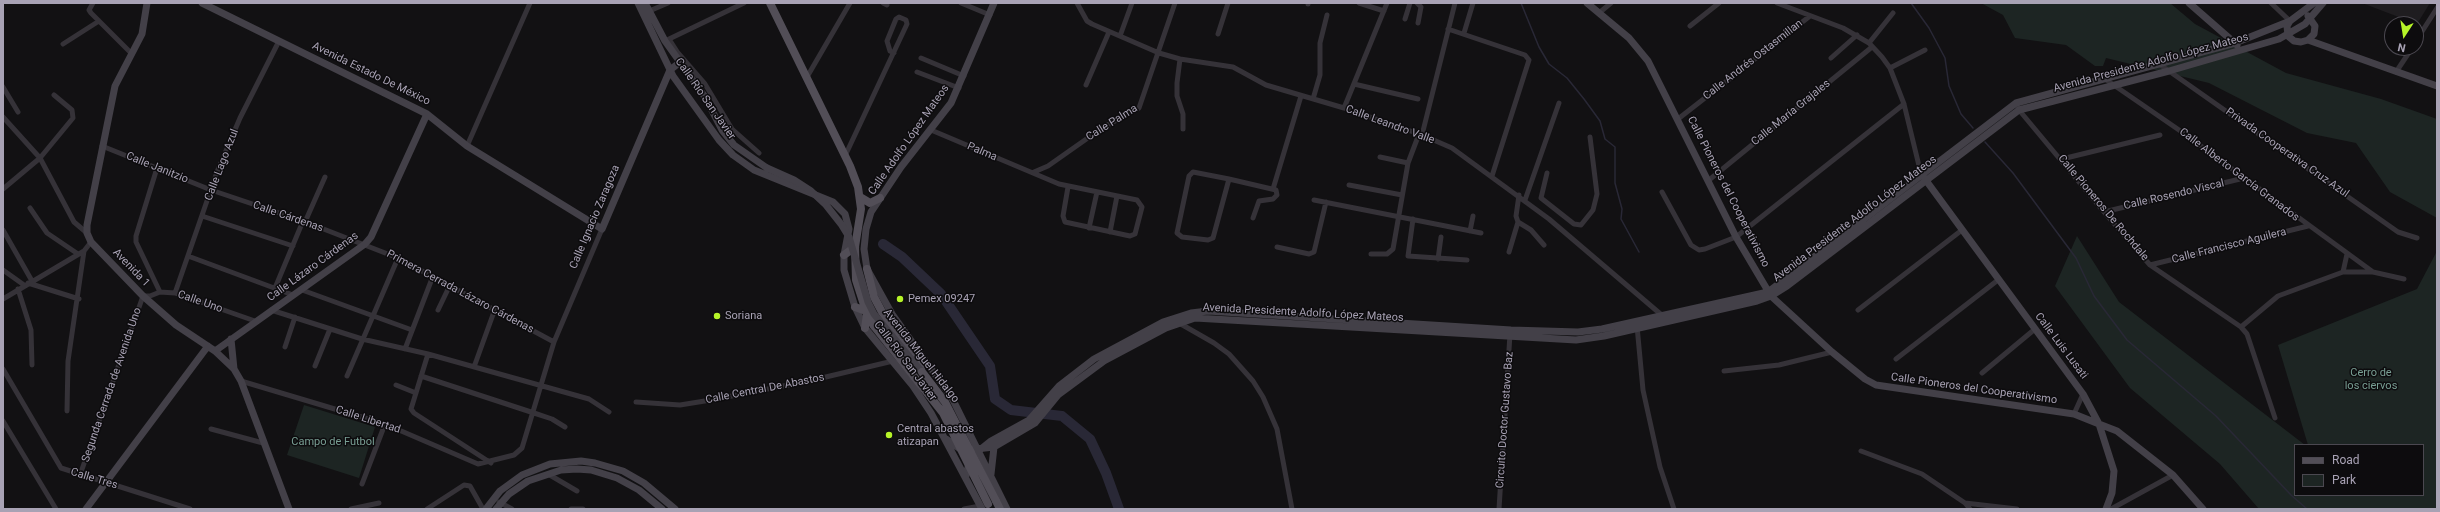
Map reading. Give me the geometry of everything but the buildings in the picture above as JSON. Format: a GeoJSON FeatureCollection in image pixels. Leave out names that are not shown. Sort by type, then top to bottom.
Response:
{"type":"FeatureCollection","features":[{"type":"Feature","properties":{"kind":"main road","name":"Avenida Miguel Hidalgo"},"geometry":{"type":"LineString","coordinates":[[770,3],[844,152],[860,197],[861,209],[855,245],[856,280],[867,313],[874,326],[943,413],[983,505]]}},
{"type":"Feature","properties":{"kind":"main road"},"geometry":{"type":"LineString","coordinates":[[860,197],[870,203],[880,198]]}},
{"type":"Feature","properties":{"kind":"main road"},"geometry":{"type":"LineString","coordinates":[[844,258],[855,245],[849,229]]}},
{"type":"Feature","properties":{"kind":"main road"},"geometry":{"type":"LineString","coordinates":[[867,269],[874,297],[922,372]]}},
{"type":"Feature","properties":{"kind":"main road"},"geometry":{"type":"LineString","coordinates":[[855,307],[867,313],[865,328]]}},
{"type":"Feature","properties":{"kind":"main road","name":"Avenida Miguel Hidalgo"},"geometry":{"type":"LineString","coordinates":[[922,372],[945,402],[1000,509]]}},
{"type":"Feature","properties":{"kind":"street"},"geometry":{"type":"LineString","coordinates":[[93,3],[89,10],[132,54]]}},
{"type":"Feature","properties":{"kind":"street"},"geometry":{"type":"LineString","coordinates":[[87,233],[87,225],[102,146],[115,86],[142,34],[148,3]]}},
{"type":"Feature","properties":{"kind":"street","name":"Avenida Estado De México"},"geometry":{"type":"LineString","coordinates":[[202,3],[427,114],[467,146],[602,229]]}},
{"type":"Feature","properties":{"kind":"street"},"geometry":{"type":"LineString","coordinates":[[467,146],[530,3]]}},
{"type":"Feature","properties":{"kind":"street","name":"Calle Río San Javier"},"geometry":{"type":"LineString","coordinates":[[638,3],[667,40],[679,63],[705,97],[722,130],[734,145],[767,168]]}},
{"type":"Feature","properties":{"kind":"street","name":"Calle Río San Javier"},"geometry":{"type":"LineString","coordinates":[[645,3],[646,12],[657,45],[670,70],[719,140],[733,155],[754,170],[833,202],[845,214],[849,229],[844,258],[847,284],[855,307],[865,328],[893,361],[931,412],[983,505]]}},
{"type":"Feature","properties":{"kind":"street"},"geometry":{"type":"LineString","coordinates":[[646,12],[668,3]]}},
{"type":"Feature","properties":{"kind":"street"},"geometry":{"type":"LineString","coordinates":[[657,45],[744,3]]}},
{"type":"Feature","properties":{"kind":"street"},"geometry":{"type":"LineString","coordinates":[[807,78],[850,3]]}},
{"type":"Feature","properties":{"kind":"street"},"geometry":{"type":"LineString","coordinates":[[961,3],[990,15]]}},
{"type":"Feature","properties":{"kind":"street","name":"Calle Adolfo López Mateos"},"geometry":{"type":"LineString","coordinates":[[867,269],[864,249],[866,229],[872,212],[901,167],[931,130],[959,88],[994,3]]}},
{"type":"Feature","properties":{"kind":"street","name":"Calle Leandro Valle"},"geometry":{"type":"LineString","coordinates":[[1077,3],[1087,21],[1159,53],[1180,59],[1232,67],[1266,85],[1344,108],[1421,135],[1452,148],[1549,218],[1664,318]]}},
{"type":"Feature","properties":{"kind":"street"},"geometry":{"type":"LineString","coordinates":[[1120,36],[1132,3]]}},
{"type":"Feature","properties":{"kind":"street","name":"Calle Palma"},"geometry":{"type":"LineString","coordinates":[[1034,172],[1048,166],[1102,128],[1139,108],[1175,3]]}},
{"type":"Feature","properties":{"kind":"street"},"geometry":{"type":"LineString","coordinates":[[1218,34],[1228,3]]}},
{"type":"Feature","properties":{"kind":"street"},"geometry":{"type":"LineString","coordinates":[[1359,3],[1384,11]]}},
{"type":"Feature","properties":{"kind":"street"},"geometry":{"type":"LineString","coordinates":[[1344,108],[1387,3]]}},
{"type":"Feature","properties":{"kind":"street"},"geometry":{"type":"LineString","coordinates":[[1405,19],[1410,3]]}},
{"type":"Feature","properties":{"kind":"street"},"geometry":{"type":"LineString","coordinates":[[1417,3],[1421,7],[1418,23]]}},
{"type":"Feature","properties":{"kind":"street"},"geometry":{"type":"LineString","coordinates":[[1371,254],[1387,254],[1392,251],[1400,216],[1402,195],[1408,164],[1421,135],[1455,3]]}},
{"type":"Feature","properties":{"kind":"street"},"geometry":{"type":"LineString","coordinates":[[1464,33],[1472,3]]}},
{"type":"Feature","properties":{"kind":"street","name":"Calle Pioneros del Cooperativismo"},"geometry":{"type":"LineString","coordinates":[[1587,3],[1640,50],[1656,74],[1736,237],[1770,294],[1832,352],[1865,379],[1888,388],[2074,414],[2099,424]]}},
{"type":"Feature","properties":{"kind":"street"},"geometry":{"type":"LineString","coordinates":[[1599,13],[1611,3]]}},
{"type":"Feature","properties":{"kind":"street"},"geometry":{"type":"LineString","coordinates":[[1690,26],[1719,3]]}},
{"type":"Feature","properties":{"kind":"street"},"geometry":{"type":"LineString","coordinates":[[1777,3],[1843,28],[1857,35],[1871,45],[1890,68],[1904,104],[1923,177]]}},
{"type":"Feature","properties":{"kind":"street"},"geometry":{"type":"LineString","coordinates":[[2189,3],[2244,51]]}},
{"type":"Feature","properties":{"kind":"street"},"geometry":{"type":"LineString","coordinates":[[2271,3],[2290,21],[2287,26],[2288,36],[2294,41],[2301,42],[2308,40],[2437,86]]}},
{"type":"Feature","properties":{"kind":"street","name":"Avenida Presidente Adolfo López Mateos"},"geometry":{"type":"LineString","coordinates":[[979,451],[994,447],[1029,428],[1044,414],[1058,395],[1104,361],[1178,323],[1209,317],[1510,334],[1578,332],[1637,325],[1770,294],[2017,106],[2105,79],[2235,43],[2290,21],[2302,14],[2314,3]]}},
{"type":"Feature","properties":{"kind":"street","name":"Avenida Presidente Adolfo López Mateos"},"geometry":{"type":"LineString","coordinates":[[2017,106],[2114,85],[2244,51],[2288,36],[2311,18],[2324,3]]}},
{"type":"Feature","properties":{"kind":"street"},"geometry":{"type":"LineString","coordinates":[[2424,28],[2437,8]]}},
{"type":"Feature","properties":{"kind":"street","name":"Calle María Grajales"},"geometry":{"type":"LineString","coordinates":[[1709,180],[1871,45],[1893,13]]}},
{"type":"Feature","properties":{"kind":"street"},"geometry":{"type":"LineString","coordinates":[[2302,14],[2311,18],[2314,30],[2308,40]]}},
{"type":"Feature","properties":{"kind":"street"},"geometry":{"type":"LineString","coordinates":[[1313,99],[1320,75],[1320,43],[1327,15]]}},
{"type":"Feature","properties":{"kind":"street","name":"Calle Andrés Ostasmillan"},"geometry":{"type":"LineString","coordinates":[[1678,119],[1810,16]]}},
{"type":"Feature","properties":{"kind":"street"},"geometry":{"type":"LineString","coordinates":[[844,152],[851,143],[894,53],[907,24],[906,20],[900,17],[896,20],[887,41],[890,51],[894,53]]}},
{"type":"Feature","properties":{"kind":"street"},"geometry":{"type":"LineString","coordinates":[[63,44],[99,21]]}},
{"type":"Feature","properties":{"kind":"street"},"geometry":{"type":"LineString","coordinates":[[1448,29],[1464,33],[1525,55],[1529,60],[1492,176]]}},
{"type":"Feature","properties":{"kind":"street"},"geometry":{"type":"LineString","coordinates":[[1086,85],[1109,32]]}},
{"type":"Feature","properties":{"kind":"street"},"geometry":{"type":"LineString","coordinates":[[1831,58],[1857,35]]}},
{"type":"Feature","properties":{"kind":"street"},"geometry":{"type":"LineString","coordinates":[[667,40],[705,84],[732,129],[758,153]]}},
{"type":"Feature","properties":{"kind":"street","name":"Calle Lago Azul"},"geometry":{"type":"LineString","coordinates":[[175,293],[211,190],[240,118],[279,41]]}},
{"type":"Feature","properties":{"kind":"street"},"geometry":{"type":"LineString","coordinates":[[1890,68],[1925,50]]}},
{"type":"Feature","properties":{"kind":"street"},"geometry":{"type":"LineString","coordinates":[[2396,72],[2407,56]]}},
{"type":"Feature","properties":{"kind":"street"},"geometry":{"type":"LineString","coordinates":[[921,58],[964,76]]}},
{"type":"Feature","properties":{"kind":"street"},"geometry":{"type":"LineString","coordinates":[[1180,59],[1177,96],[1183,114],[1183,128]]}},
{"type":"Feature","properties":{"kind":"street","name":"Calle Ignacio Zaragoza"},"geometry":{"type":"LineString","coordinates":[[491,462],[519,452],[534,413],[554,342],[670,70],[679,63]]}},
{"type":"Feature","properties":{"kind":"street","name":"Privada Cooperativa Cruz Azul"},"geometry":{"type":"LineString","coordinates":[[2159,64],[2398,232],[2417,238]]}},
{"type":"Feature","properties":{"kind":"street"},"geometry":{"type":"LineString","coordinates":[[917,72],[959,88]]}},
{"type":"Feature","properties":{"kind":"street","name":"Calle Alberto García Granados"},"geometry":{"type":"LineString","coordinates":[[2105,79],[2373,272]]}},
{"type":"Feature","properties":{"kind":"street"},"geometry":{"type":"LineString","coordinates":[[1354,84],[1418,99]]}},
{"type":"Feature","properties":{"kind":"street"},"geometry":{"type":"LineString","coordinates":[[3,87],[18,112]]}},
{"type":"Feature","properties":{"kind":"street"},"geometry":{"type":"LineString","coordinates":[[3,189],[40,158],[74,114],[54,95]]}},
{"type":"Feature","properties":{"kind":"street"},"geometry":{"type":"LineString","coordinates":[[1273,186],[1301,96]]}},
{"type":"Feature","properties":{"kind":"street"},"geometry":{"type":"LineString","coordinates":[[1525,200],[1559,103]]}},
{"type":"Feature","properties":{"kind":"street"},"geometry":{"type":"LineString","coordinates":[[1662,192],[1695,248],[1705,249],[1736,237],[1904,104]]}},
{"type":"Feature","properties":{"kind":"street","name":"Calle Pioneros De Rochdale"},"geometry":{"type":"LineString","coordinates":[[2017,106],[2104,212],[2150,265],[2241,327]]}},
{"type":"Feature","properties":{"kind":"street","name":"Calle Lázaro Cárdenas"},"geometry":{"type":"LineString","coordinates":[[216,351],[255,321],[302,290],[365,244],[371,237],[427,114]]}},
{"type":"Feature","properties":{"kind":"street"},"geometry":{"type":"LineString","coordinates":[[3,117],[40,158],[74,222],[87,233]]}},
{"type":"Feature","properties":{"kind":"street","name":"Palma"},"geometry":{"type":"LineString","coordinates":[[931,130],[1025,171],[1034,172],[1051,181],[1068,187],[1137,200],[1142,207],[1135,234],[1130,236],[1110,232]]}},
{"type":"Feature","properties":{"kind":"street"},"geometry":{"type":"LineString","coordinates":[[2062,159],[2160,135]]}},
{"type":"Feature","properties":{"kind":"street"},"geometry":{"type":"LineString","coordinates":[[1547,173],[1540,196],[1555,210],[1578,226],[1584,222],[1596,203],[1597,184],[1590,137]]}},
{"type":"Feature","properties":{"kind":"street"},"geometry":{"type":"LineString","coordinates":[[844,152],[851,143]]}},
{"type":"Feature","properties":{"kind":"street","name":"Calle Janitzio"},"geometry":{"type":"LineString","coordinates":[[102,146],[211,190]]}},
{"type":"Feature","properties":{"kind":"street"},"geometry":{"type":"LineString","coordinates":[[1380,158],[1408,164]]}},
{"type":"Feature","properties":{"kind":"street"},"geometry":{"type":"LineString","coordinates":[[157,168],[136,236],[136,242],[160,292]]}},
{"type":"Feature","properties":{"kind":"street","name":"Avenida Miguel Hidalgo"},"geometry":{"type":"LineString","coordinates":[[767,168],[794,180],[811,191],[826,205],[841,224],[849,237],[868,302],[874,314],[922,372]]}},
{"type":"Feature","properties":{"kind":"street"},"geometry":{"type":"LineString","coordinates":[[1229,179],[1213,238],[1208,240],[1179,236],[1176,230],[1190,173],[1196,172],[1273,186],[1277,191],[1276,197],[1259,201],[1252,218]]}},
{"type":"Feature","properties":{"kind":"street"},"geometry":{"type":"LineString","coordinates":[[275,288],[325,177]]}},
{"type":"Feature","properties":{"kind":"street","name":"Calle Luis Lusati"},"geometry":{"type":"LineString","coordinates":[[1923,177],[2083,394],[2099,424],[2114,472],[2112,494],[2106,509]]}},
{"type":"Feature","properties":{"kind":"street","name":"Calle Rosendo Viscal"},"geometry":{"type":"LineString","coordinates":[[2104,212],[2244,178]]}},
{"type":"Feature","properties":{"kind":"street"},"geometry":{"type":"LineString","coordinates":[[1349,185],[1402,195]]}},
{"type":"Feature","properties":{"kind":"street"},"geometry":{"type":"LineString","coordinates":[[1068,187],[1063,220],[1067,224],[1110,232],[1117,196]]}},
{"type":"Feature","properties":{"kind":"street","name":"Calle Cárdenas"},"geometry":{"type":"LineString","coordinates":[[211,190],[365,244]]}},
{"type":"Feature","properties":{"kind":"street"},"geometry":{"type":"LineString","coordinates":[[1089,228],[1097,192]]}},
{"type":"Feature","properties":{"kind":"street"},"geometry":{"type":"LineString","coordinates":[[1509,252],[1518,222],[1516,216],[1519,195]]}},
{"type":"Feature","properties":{"kind":"street"},"geometry":{"type":"LineString","coordinates":[[1314,200],[1481,233]]}},
{"type":"Feature","properties":{"kind":"street"},"geometry":{"type":"LineString","coordinates":[[1277,247],[1308,254],[1314,252],[1326,202]]}},
{"type":"Feature","properties":{"kind":"street"},"geometry":{"type":"LineString","coordinates":[[30,208],[47,234],[78,254]]}},
{"type":"Feature","properties":{"kind":"street"},"geometry":{"type":"LineString","coordinates":[[1549,218],[1555,210]]}},
{"type":"Feature","properties":{"kind":"street"},"geometry":{"type":"LineString","coordinates":[[202,216],[293,246]]}},
{"type":"Feature","properties":{"kind":"street"},"geometry":{"type":"LineString","coordinates":[[1470,231],[1473,216]]}},
{"type":"Feature","properties":{"kind":"street"},"geometry":{"type":"LineString","coordinates":[[1413,219],[1408,256],[1467,260]]}},
{"type":"Feature","properties":{"kind":"street"},"geometry":{"type":"LineString","coordinates":[[1518,222],[1531,230],[1544,245]]}},
{"type":"Feature","properties":{"kind":"street","name":"Calle Francisco Aguilera"},"geometry":{"type":"LineString","coordinates":[[2150,265],[2308,226]]}},
{"type":"Feature","properties":{"kind":"street"},"geometry":{"type":"LineString","coordinates":[[3,230],[28,283]]}},
{"type":"Feature","properties":{"kind":"street"},"geometry":{"type":"LineString","coordinates":[[1858,310],[1962,230]]}},
{"type":"Feature","properties":{"kind":"street","name":"Avenida 1"},"geometry":{"type":"LineString","coordinates":[[87,233],[91,242],[143,296],[176,325],[216,351],[234,369],[241,381],[289,509]]}},
{"type":"Feature","properties":{"kind":"street"},"geometry":{"type":"LineString","coordinates":[[1438,259],[1442,237]]}},
{"type":"Feature","properties":{"kind":"street"},"geometry":{"type":"LineString","coordinates":[[3,299],[84,251],[91,242]]}},
{"type":"Feature","properties":{"kind":"street","name":"Primera Cerrada Lázaro Cárdenas"},"geometry":{"type":"LineString","coordinates":[[365,244],[398,258],[433,276],[554,342]]}},
{"type":"Feature","properties":{"kind":"street"},"geometry":{"type":"LineString","coordinates":[[67,411],[68,361],[79,299],[84,251]]}},
{"type":"Feature","properties":{"kind":"street"},"geometry":{"type":"LineString","coordinates":[[2344,272],[2347,254]]}},
{"type":"Feature","properties":{"kind":"street"},"geometry":{"type":"LineString","coordinates":[[188,256],[293,295]]}},
{"type":"Feature","properties":{"kind":"street"},"geometry":{"type":"LineString","coordinates":[[347,376],[361,340],[398,258]]}},
{"type":"Feature","properties":{"kind":"street"},"geometry":{"type":"LineString","coordinates":[[844,258],[856,280]]}},
{"type":"Feature","properties":{"kind":"street","name":"Calle Río San Javier"},"geometry":{"type":"LineString","coordinates":[[867,269],[892,314],[952,398],[1007,509]]}},
{"type":"Feature","properties":{"kind":"street"},"geometry":{"type":"LineString","coordinates":[[3,270],[28,283],[79,299]]}},
{"type":"Feature","properties":{"kind":"street"},"geometry":{"type":"LineString","coordinates":[[2275,418],[2251,343],[2241,327],[2278,296],[2344,272],[2373,272],[2404,279]]}},
{"type":"Feature","properties":{"kind":"street"},"geometry":{"type":"LineString","coordinates":[[405,349],[433,276]]}},
{"type":"Feature","properties":{"kind":"street"},"geometry":{"type":"LineString","coordinates":[[1896,359],[1998,280]]}},
{"type":"Feature","properties":{"kind":"street"},"geometry":{"type":"LineString","coordinates":[[438,310],[450,285]]}},
{"type":"Feature","properties":{"kind":"street"},"geometry":{"type":"LineString","coordinates":[[18,289],[30,330],[32,365]]}},
{"type":"Feature","properties":{"kind":"street"},"geometry":{"type":"LineString","coordinates":[[302,290],[412,330]]}},
{"type":"Feature","properties":{"kind":"street","name":"Calle Uno"},"geometry":{"type":"LineString","coordinates":[[143,296],[160,292],[175,293],[255,321]]}},
{"type":"Feature","properties":{"kind":"street","name":"Segunda Cerrada de Avenida Uno"},"geometry":{"type":"LineString","coordinates":[[80,475],[143,296]]}},
{"type":"Feature","properties":{"kind":"street"},"geometry":{"type":"LineString","coordinates":[[474,367],[495,309]]}},
{"type":"Feature","properties":{"kind":"street"},"geometry":{"type":"LineString","coordinates":[[271,310],[330,328],[361,340],[428,354],[589,399],[608,412]]}},
{"type":"Feature","properties":{"kind":"street","name":"Avenida Presidente Adolfo López Mateos"},"geometry":{"type":"LineString","coordinates":[[979,451],[1034,416],[1044,402],[1059,386],[1094,359],[1172,318],[1208,311],[1510,334]]}},
{"type":"Feature","properties":{"kind":"street"},"geometry":{"type":"LineString","coordinates":[[285,347],[295,317]]}},
{"type":"Feature","properties":{"kind":"street"},"geometry":{"type":"LineString","coordinates":[[1172,318],[1178,323],[1214,343],[1229,354],[1253,381],[1263,397],[1277,429],[1292,509]]}},
{"type":"Feature","properties":{"kind":"street"},"geometry":{"type":"LineString","coordinates":[[1637,325],[1643,390],[1662,474],[1674,509]]}},
{"type":"Feature","properties":{"kind":"street"},"geometry":{"type":"LineString","coordinates":[[315,366],[330,328]]}},
{"type":"Feature","properties":{"kind":"street"},"geometry":{"type":"LineString","coordinates":[[1982,373],[2035,329]]}},
{"type":"Feature","properties":{"kind":"street","name":"Circuito Doctor Gustavo Baz"},"geometry":{"type":"LineString","coordinates":[[1499,509],[1510,334]]}},
{"type":"Feature","properties":{"kind":"street"},"geometry":{"type":"LineString","coordinates":[[231,339],[234,369]]}},
{"type":"Feature","properties":{"kind":"street"},"geometry":{"type":"LineString","coordinates":[[86,509],[208,346]]}},
{"type":"Feature","properties":{"kind":"street"},"geometry":{"type":"LineString","coordinates":[[1724,371],[1779,365],[1832,352]]}},
{"type":"Feature","properties":{"kind":"street"},"geometry":{"type":"LineString","coordinates":[[428,354],[411,409],[414,413],[491,462]]}},
{"type":"Feature","properties":{"kind":"street","name":"Calle Central De Abastos"},"geometry":{"type":"LineString","coordinates":[[636,402],[680,405],[809,381],[893,361]]}},
{"type":"Feature","properties":{"kind":"street","name":"Calle Tres"},"geometry":{"type":"LineString","coordinates":[[3,369],[56,462],[66,471],[190,509]]}},
{"type":"Feature","properties":{"kind":"street"},"geometry":{"type":"LineString","coordinates":[[421,376],[552,419],[564,427]]}},
{"type":"Feature","properties":{"kind":"street","name":"Calle Libertad"},"geometry":{"type":"LineString","coordinates":[[241,381],[384,424],[478,464],[491,462]]}},
{"type":"Feature","properties":{"kind":"street"},"geometry":{"type":"LineString","coordinates":[[396,386],[416,393]]}},
{"type":"Feature","properties":{"kind":"street"},"geometry":{"type":"LineString","coordinates":[[2074,414],[2083,394]]}},
{"type":"Feature","properties":{"kind":"street"},"geometry":{"type":"LineString","coordinates":[[931,412],[942,416],[947,413],[950,409],[952,398]]}},
{"type":"Feature","properties":{"kind":"street"},"geometry":{"type":"LineString","coordinates":[[3,421],[56,509]]}},
{"type":"Feature","properties":{"kind":"street"},"geometry":{"type":"LineString","coordinates":[[362,484],[384,424]]}},
{"type":"Feature","properties":{"kind":"street"},"geometry":{"type":"LineString","coordinates":[[2099,424],[2117,431],[2173,475],[2203,509]]}},
{"type":"Feature","properties":{"kind":"street"},"geometry":{"type":"LineString","coordinates":[[211,429],[263,443]]}},
{"type":"Feature","properties":{"kind":"street"},"geometry":{"type":"LineString","coordinates":[[946,439],[963,449],[979,451]]}},
{"type":"Feature","properties":{"kind":"street"},"geometry":{"type":"LineString","coordinates":[[991,476],[991,462],[994,447]]}},
{"type":"Feature","properties":{"kind":"street"},"geometry":{"type":"LineString","coordinates":[[966,476],[971,459],[979,451]]}},
{"type":"Feature","properties":{"kind":"street"},"geometry":{"type":"LineString","coordinates":[[1861,451],[1922,474],[1965,502],[1970,509]]}},
{"type":"Feature","properties":{"kind":"street"},"geometry":{"type":"LineString","coordinates":[[427,509],[464,485],[468,485],[484,509],[511,482],[536,468],[564,461],[581,461],[595,463],[623,471],[644,483],[676,509]]}},
{"type":"Feature","properties":{"kind":"street"},"geometry":{"type":"LineString","coordinates":[[496,509],[523,484],[547,473],[577,469],[605,473],[628,483],[662,509]]}},
{"type":"Feature","properties":{"kind":"street"},"geometry":{"type":"LineString","coordinates":[[547,473],[576,491]]}},
{"type":"Feature","properties":{"kind":"street"},"geometry":{"type":"LineString","coordinates":[[2111,509],[2173,475]]}},
{"type":"Feature","properties":{"kind":"street"},"geometry":{"type":"LineString","coordinates":[[964,509],[983,505],[979,491],[986,486],[993,487],[998,491]]}},
{"type":"Feature","properties":{"kind":"street"},"geometry":{"type":"LineString","coordinates":[[492,500],[502,503],[512,509]]}},
{"type":"Feature","properties":{"kind":"street"},"geometry":{"type":"LineString","coordinates":[[1965,502],[2017,509]]}},
{"type":"Feature","properties":{"kind":"street"},"geometry":{"type":"LineString","coordinates":[[351,509],[379,503]]}},
{"type":"Feature","properties":{"kind":"street"},"geometry":{"type":"LineString","coordinates":[[572,509],[583,509]]}},
{"type":"Feature","properties":{"kind":"shaded area"},"geometry":{"type":"Polygon","coordinates":[[[2362,3],[2430,3],[2422,16],[2396,16],[2362,3]]]}},
{"type":"Feature","properties":{"kind":"green space"},"geometry":{"type":"Polygon","coordinates":[[[1981,3],[2170,3],[2195,24],[2286,73],[2381,99],[2437,119],[2437,218],[2390,192],[2356,143],[2307,133],[2209,83],[2106,58],[2103,66],[2095,66],[2066,45],[2015,38],[2003,15],[1981,3]]]}},
{"type":"Feature","properties":{"kind":"green space","name":"Cerro de los ciervos"},"geometry":{"type":"Polygon","coordinates":[[[2077,236],[2119,302],[2304,444],[2294,444],[2294,496],[2424,496],[2424,444],[2308,444],[2278,345],[2417,289],[2437,251],[2437,509],[2259,509],[2220,464],[2130,388],[2055,286],[2077,236]]]}},
{"type":"Feature","properties":{"kind":"green space","name":"Campo de Futbol"},"geometry":{"type":"Polygon","coordinates":[[[304,405],[375,427],[359,478],[287,455],[304,405]]]}},
{"type":"Feature","properties":{"kind":"waterway"},"geometry":{"type":"LineString","coordinates":[[1521,3],[1539,47],[1549,64],[1567,78],[1584,99],[1600,121],[1605,139],[1615,147],[1615,183],[1622,209],[1621,219],[1639,252]]}},
{"type":"Feature","properties":{"kind":"waterway"},"geometry":{"type":"LineString","coordinates":[[1911,3],[1929,28],[1945,58],[1949,86],[1961,114],[1973,128]]}},
{"type":"Feature","properties":{"kind":"waterway"},"geometry":{"type":"LineString","coordinates":[[1985,142],[2013,173],[2076,258],[2094,296],[2127,340],[2216,416],[2291,495],[2307,509]]}},
{"type":"Feature","properties":{"kind":"waterway"},"geometry":{"type":"LineString","coordinates":[[883,244],[902,257],[941,294],[990,366],[995,399],[1011,410],[1062,416],[1090,439],[1106,473],[1119,509]]}},
{"type":"Feature","properties":{"kind":"place","name":"Pemex 09247"},"geometry":{"type":"Point","coordinates":[900,299]}},
{"type":"Feature","properties":{"kind":"place","name":"Soriana"},"geometry":{"type":"Point","coordinates":[717,316]}},
{"type":"Feature","properties":{"kind":"place","name":"Central abastos atizapan"},"geometry":{"type":"Point","coordinates":[889,435]}}]}
